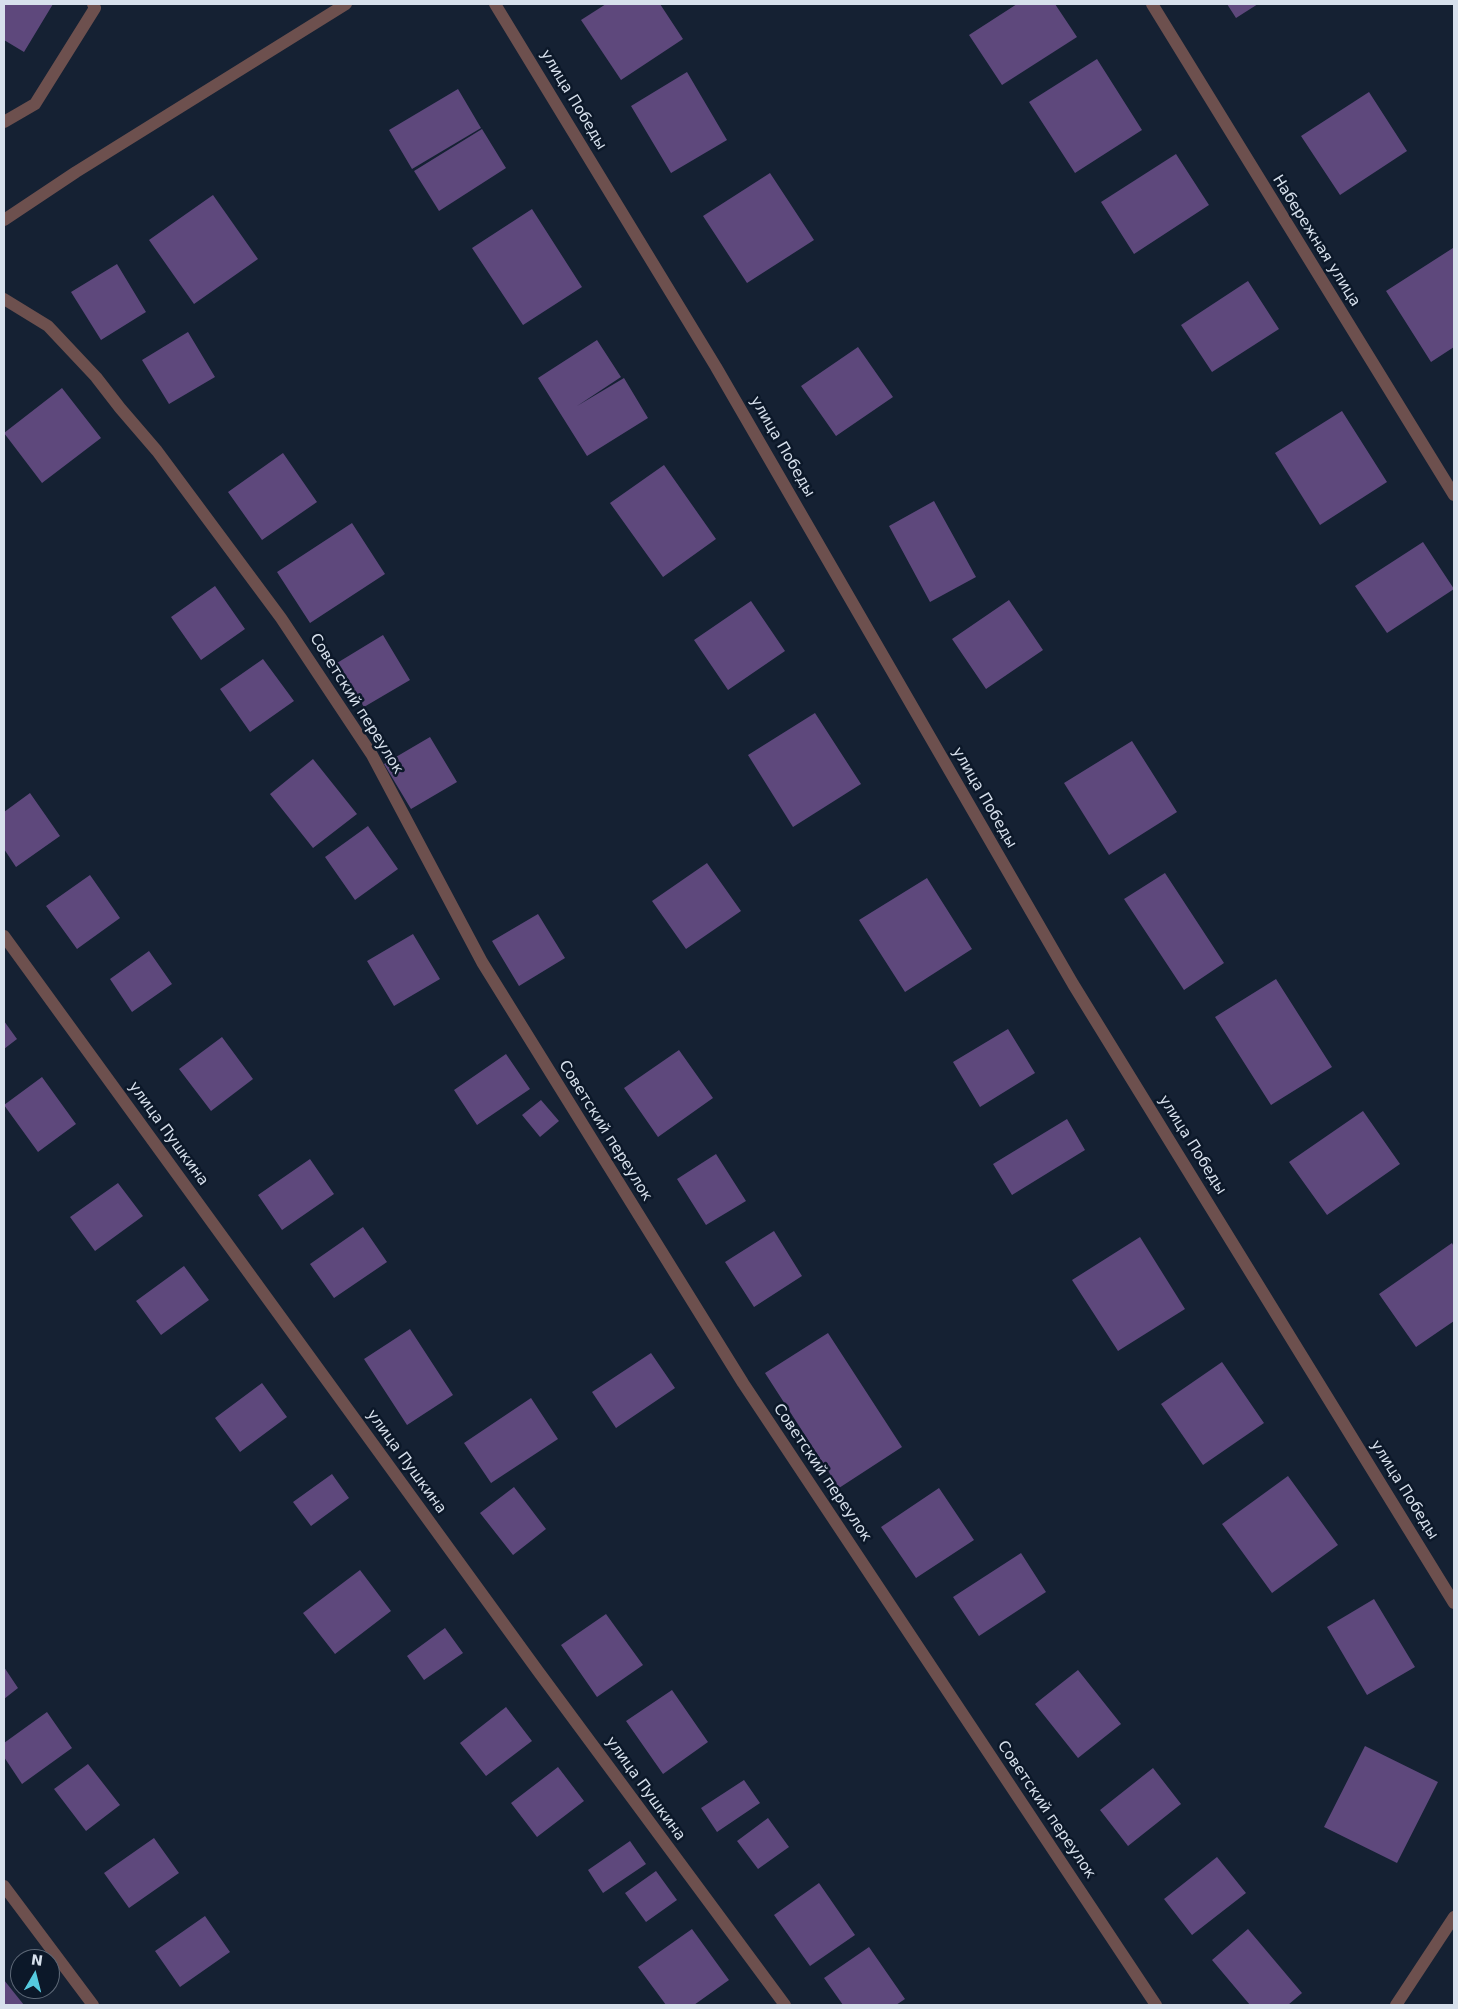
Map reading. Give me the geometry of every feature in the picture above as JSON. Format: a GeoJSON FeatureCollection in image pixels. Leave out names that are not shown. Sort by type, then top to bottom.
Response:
{"type":"FeatureCollection","features":[{"type":"Feature","properties":{"kind":"street"},"geometry":{"type":"LineString","coordinates":[[4,122],[35,104],[95,8],[93,4]]}},
{"type":"Feature","properties":{"kind":"street"},"geometry":{"type":"LineString","coordinates":[[4,220],[76,172],[346,4]]}},
{"type":"Feature","properties":{"kind":"street","name":"улица Победы"},"geometry":{"type":"LineString","coordinates":[[495,4],[716,367],[1073,984],[1454,1603]]}},
{"type":"Feature","properties":{"kind":"street","name":"Набережная улица"},"geometry":{"type":"LineString","coordinates":[[1152,4],[1454,494]]}},
{"type":"Feature","properties":{"kind":"street","name":"Советский переулок"},"geometry":{"type":"LineString","coordinates":[[4,299],[48,326],[96,377],[120,408],[158,451],[281,618],[372,754],[482,962],[743,1383],[1156,2005]]}},
{"type":"Feature","properties":{"kind":"street","name":"улица Пушкина"},"geometry":{"type":"LineString","coordinates":[[4,936],[532,1663],[785,2005]]}},
{"type":"Feature","properties":{"kind":"street"},"geometry":{"type":"LineString","coordinates":[[4,1886],[93,2005]]}},
{"type":"Feature","properties":{"kind":"street"},"geometry":{"type":"LineString","coordinates":[[1396,2005],[1454,1917]]}},
{"type":"Feature","properties":{"kind":"building"},"geometry":{"type":"Polygon","coordinates":[[[4,4],[53,4],[24,52],[4,40],[4,4]]]}},
{"type":"Feature","properties":{"kind":"building"},"geometry":{"type":"Polygon","coordinates":[[[606,4],[660,4],[683,39],[621,80],[581,20],[606,4]]]}},
{"type":"Feature","properties":{"kind":"building"},"geometry":{"type":"Polygon","coordinates":[[[1017,4],[1055,4],[1077,37],[1002,85],[969,35],[1017,4]]]}},
{"type":"Feature","properties":{"kind":"building"},"geometry":{"type":"Polygon","coordinates":[[[1227,4],[1258,4],[1236,18],[1227,4]]]}},
{"type":"Feature","properties":{"kind":"building"},"geometry":{"type":"Polygon","coordinates":[[[1097,59],[1142,130],[1075,173],[1029,102],[1097,59]]]}},
{"type":"Feature","properties":{"kind":"building"},"geometry":{"type":"Polygon","coordinates":[[[687,72],[727,140],[671,173],[631,106],[687,72]]]}},
{"type":"Feature","properties":{"kind":"building"},"geometry":{"type":"Polygon","coordinates":[[[458,89],[481,128],[412,169],[389,130],[458,89]]]}},
{"type":"Feature","properties":{"kind":"building"},"geometry":{"type":"Polygon","coordinates":[[[1369,92],[1407,151],[1340,195],[1301,136],[1369,92]]]}},
{"type":"Feature","properties":{"kind":"building"},"geometry":{"type":"Polygon","coordinates":[[[482,129],[506,168],[439,211],[414,171],[482,129]]]}},
{"type":"Feature","properties":{"kind":"building"},"geometry":{"type":"Polygon","coordinates":[[[1176,154],[1209,205],[1134,254],[1101,202],[1176,154]]]}},
{"type":"Feature","properties":{"kind":"building"},"geometry":{"type":"Polygon","coordinates":[[[770,173],[814,240],[747,283],[703,216],[770,173]]]}},
{"type":"Feature","properties":{"kind":"building"},"geometry":{"type":"Polygon","coordinates":[[[213,195],[258,259],[194,304],[149,240],[213,195]]]}},
{"type":"Feature","properties":{"kind":"building"},"geometry":{"type":"Polygon","coordinates":[[[532,209],[582,287],[523,325],[472,248],[532,209]]]}},
{"type":"Feature","properties":{"kind":"building"},"geometry":{"type":"Polygon","coordinates":[[[1453,248],[1454,347],[1431,362],[1386,291],[1453,248]]]}},
{"type":"Feature","properties":{"kind":"building"},"geometry":{"type":"Polygon","coordinates":[[[117,264],[146,312],[101,340],[71,292],[117,264]]]}},
{"type":"Feature","properties":{"kind":"building"},"geometry":{"type":"Polygon","coordinates":[[[1248,281],[1279,329],[1212,372],[1181,325],[1248,281]]]}},
{"type":"Feature","properties":{"kind":"building"},"geometry":{"type":"Polygon","coordinates":[[[188,332],[215,377],[169,404],[142,360],[188,332]]]}},
{"type":"Feature","properties":{"kind":"building"},"geometry":{"type":"Polygon","coordinates":[[[597,340],[621,377],[577,406],[624,378],[648,418],[587,456],[538,378],[597,340]]]}},
{"type":"Feature","properties":{"kind":"building"},"geometry":{"type":"Polygon","coordinates":[[[858,347],[893,397],[836,436],[801,386],[858,347]]]}},
{"type":"Feature","properties":{"kind":"building"},"geometry":{"type":"Polygon","coordinates":[[[62,388],[101,438],[42,483],[4,433],[62,388]]]}},
{"type":"Feature","properties":{"kind":"building"},"geometry":{"type":"Polygon","coordinates":[[[1342,411],[1387,482],[1320,525],[1275,453],[1342,411]]]}},
{"type":"Feature","properties":{"kind":"building"},"geometry":{"type":"Polygon","coordinates":[[[283,453],[317,502],[262,540],[228,492],[283,453]]]}},
{"type":"Feature","properties":{"kind":"building"},"geometry":{"type":"Polygon","coordinates":[[[664,465],[716,539],[663,577],[610,503],[664,465]]]}},
{"type":"Feature","properties":{"kind":"building"},"geometry":{"type":"Polygon","coordinates":[[[934,501],[976,577],[930,602],[889,526],[934,501]]]}},
{"type":"Feature","properties":{"kind":"building"},"geometry":{"type":"Polygon","coordinates":[[[352,523],[385,574],[310,623],[277,572],[352,523]]]}},
{"type":"Feature","properties":{"kind":"building"},"geometry":{"type":"Polygon","coordinates":[[[1423,542],[1454,589],[1387,633],[1355,586],[1423,542]]]}},
{"type":"Feature","properties":{"kind":"building"},"geometry":{"type":"Polygon","coordinates":[[[215,586],[245,629],[201,660],[171,617],[215,586]]]}},
{"type":"Feature","properties":{"kind":"building"},"geometry":{"type":"Polygon","coordinates":[[[1009,600],[1043,650],[986,689],[952,639],[1009,600]]]}},
{"type":"Feature","properties":{"kind":"building"},"geometry":{"type":"Polygon","coordinates":[[[751,601],[785,651],[728,690],[694,640],[751,601]]]}},
{"type":"Feature","properties":{"kind":"building"},"geometry":{"type":"Polygon","coordinates":[[[383,635],[410,680],[364,707],[337,663],[383,635]]]}},
{"type":"Feature","properties":{"kind":"building"},"geometry":{"type":"Polygon","coordinates":[[[263,659],[294,701],[250,732],[220,689],[263,659]]]}},
{"type":"Feature","properties":{"kind":"building"},"geometry":{"type":"Polygon","coordinates":[[[815,713],[861,784],[793,827],[748,755],[815,713]]]}},
{"type":"Feature","properties":{"kind":"building"},"geometry":{"type":"Polygon","coordinates":[[[430,737],[457,782],[411,809],[384,764],[430,737]]]}},
{"type":"Feature","properties":{"kind":"building"},"geometry":{"type":"Polygon","coordinates":[[[1132,741],[1177,812],[1109,855],[1064,783],[1132,741]]]}},
{"type":"Feature","properties":{"kind":"building"},"geometry":{"type":"Polygon","coordinates":[[[313,759],[357,814],[313,848],[270,794],[313,759]]]}},
{"type":"Feature","properties":{"kind":"building"},"geometry":{"type":"Polygon","coordinates":[[[30,793],[60,836],[16,867],[4,849],[4,812],[30,793]]]}},
{"type":"Feature","properties":{"kind":"building"},"geometry":{"type":"Polygon","coordinates":[[[368,826],[398,869],[355,900],[325,857],[368,826]]]}},
{"type":"Feature","properties":{"kind":"building"},"geometry":{"type":"Polygon","coordinates":[[[707,863],[741,911],[686,949],[652,901],[707,863]]]}},
{"type":"Feature","properties":{"kind":"building"},"geometry":{"type":"Polygon","coordinates":[[[1165,873],[1224,963],[1184,990],[1124,899],[1165,873]]]}},
{"type":"Feature","properties":{"kind":"building"},"geometry":{"type":"Polygon","coordinates":[[[90,875],[120,918],[77,949],[46,906],[90,875]]]}},
{"type":"Feature","properties":{"kind":"building"},"geometry":{"type":"Polygon","coordinates":[[[927,878],[972,949],[905,992],[859,920],[927,878]]]}},
{"type":"Feature","properties":{"kind":"building"},"geometry":{"type":"Polygon","coordinates":[[[538,914],[565,958],[519,986],[492,941],[538,914]]]}},
{"type":"Feature","properties":{"kind":"building"},"geometry":{"type":"Polygon","coordinates":[[[413,934],[440,979],[394,1006],[367,961],[413,934]]]}},
{"type":"Feature","properties":{"kind":"building"},"geometry":{"type":"Polygon","coordinates":[[[149,951],[172,984],[132,1012],[110,979],[149,951]]]}},
{"type":"Feature","properties":{"kind":"building"},"geometry":{"type":"Polygon","coordinates":[[[1276,979],[1332,1067],[1271,1105],[1215,1017],[1276,979]]]}},
{"type":"Feature","properties":{"kind":"building"},"geometry":{"type":"Polygon","coordinates":[[[4,1021],[17,1039],[4,1049],[4,1021]]]}},
{"type":"Feature","properties":{"kind":"building"},"geometry":{"type":"Polygon","coordinates":[[[1008,1029],[1035,1073],[980,1107],[953,1062],[1008,1029]]]}},
{"type":"Feature","properties":{"kind":"building"},"geometry":{"type":"Polygon","coordinates":[[[222,1037],[253,1079],[211,1111],[179,1069],[222,1037]]]}},
{"type":"Feature","properties":{"kind":"building"},"geometry":{"type":"Polygon","coordinates":[[[679,1050],[713,1098],[658,1137],[624,1088],[679,1050]]]}},
{"type":"Feature","properties":{"kind":"building"},"geometry":{"type":"Polygon","coordinates":[[[506,1054],[530,1089],[477,1125],[454,1090],[506,1054]]]}},
{"type":"Feature","properties":{"kind":"building"},"geometry":{"type":"Polygon","coordinates":[[[42,1077],[76,1124],[38,1152],[4,1105],[42,1077]]]}},
{"type":"Feature","properties":{"kind":"building"},"geometry":{"type":"Polygon","coordinates":[[[541,1100],[559,1121],[540,1137],[522,1115],[541,1100]]]}},
{"type":"Feature","properties":{"kind":"building"},"geometry":{"type":"Polygon","coordinates":[[[1363,1111],[1400,1164],[1327,1215],[1289,1162],[1363,1111]]]}},
{"type":"Feature","properties":{"kind":"building"},"geometry":{"type":"Polygon","coordinates":[[[1067,1119],[1085,1150],[1012,1195],[993,1164],[1067,1119]]]}},
{"type":"Feature","properties":{"kind":"building"},"geometry":{"type":"Polygon","coordinates":[[[716,1154],[746,1201],[706,1225],[677,1179],[716,1154]]]}},
{"type":"Feature","properties":{"kind":"building"},"geometry":{"type":"Polygon","coordinates":[[[310,1159],[334,1194],[282,1230],[258,1195],[310,1159]]]}},
{"type":"Feature","properties":{"kind":"building"},"geometry":{"type":"Polygon","coordinates":[[[118,1183],[143,1216],[95,1251],[70,1217],[118,1183]]]}},
{"type":"Feature","properties":{"kind":"building"},"geometry":{"type":"Polygon","coordinates":[[[363,1227],[387,1262],[334,1298],[310,1264],[363,1227]]]}},
{"type":"Feature","properties":{"kind":"building"},"geometry":{"type":"Polygon","coordinates":[[[774,1231],[802,1276],[754,1307],[725,1262],[774,1231]]]}},
{"type":"Feature","properties":{"kind":"building"},"geometry":{"type":"Polygon","coordinates":[[[1140,1237],[1185,1309],[1118,1351],[1072,1280],[1140,1237]]]}},
{"type":"Feature","properties":{"kind":"building"},"geometry":{"type":"Polygon","coordinates":[[[1452,1243],[1454,1247],[1454,1321],[1416,1347],[1379,1294],[1452,1243]]]}},
{"type":"Feature","properties":{"kind":"building"},"geometry":{"type":"Polygon","coordinates":[[[184,1266],[209,1300],[161,1335],[136,1301],[184,1266]]]}},
{"type":"Feature","properties":{"kind":"building"},"geometry":{"type":"Polygon","coordinates":[[[410,1329],[453,1395],[407,1425],[364,1359],[410,1329]]]}},
{"type":"Feature","properties":{"kind":"building"},"geometry":{"type":"Polygon","coordinates":[[[828,1333],[902,1447],[839,1488],[765,1373],[828,1333]]]}},
{"type":"Feature","properties":{"kind":"building"},"geometry":{"type":"Polygon","coordinates":[[[651,1353],[675,1388],[616,1428],[592,1392],[651,1353]]]}},
{"type":"Feature","properties":{"kind":"building"},"geometry":{"type":"Polygon","coordinates":[[[1222,1362],[1264,1423],[1203,1465],[1161,1404],[1222,1362]]]}},
{"type":"Feature","properties":{"kind":"building"},"geometry":{"type":"Polygon","coordinates":[[[262,1383],[287,1417],[240,1452],[215,1418],[262,1383]]]}},
{"type":"Feature","properties":{"kind":"building"},"geometry":{"type":"Polygon","coordinates":[[[531,1398],[558,1439],[491,1483],[464,1443],[531,1398]]]}},
{"type":"Feature","properties":{"kind":"building"},"geometry":{"type":"Polygon","coordinates":[[[332,1474],[349,1498],[311,1526],[293,1502],[332,1474]]]}},
{"type":"Feature","properties":{"kind":"building"},"geometry":{"type":"Polygon","coordinates":[[[1288,1476],[1338,1545],[1272,1593],[1222,1524],[1288,1476]]]}},
{"type":"Feature","properties":{"kind":"building"},"geometry":{"type":"Polygon","coordinates":[[[514,1487],[546,1529],[513,1555],[480,1513],[514,1487]]]}},
{"type":"Feature","properties":{"kind":"building"},"geometry":{"type":"Polygon","coordinates":[[[939,1488],[974,1540],[916,1578],[881,1527],[939,1488]]]}},
{"type":"Feature","properties":{"kind":"building"},"geometry":{"type":"Polygon","coordinates":[[[1021,1553],[1046,1592],[979,1636],[953,1597],[1021,1553]]]}},
{"type":"Feature","properties":{"kind":"building"},"geometry":{"type":"Polygon","coordinates":[[[360,1570],[391,1611],[335,1654],[303,1613],[360,1570]]]}},
{"type":"Feature","properties":{"kind":"building"},"geometry":{"type":"Polygon","coordinates":[[[1374,1599],[1415,1667],[1367,1695],[1327,1627],[1374,1599]]]}},
{"type":"Feature","properties":{"kind":"building"},"geometry":{"type":"Polygon","coordinates":[[[606,1614],[643,1665],[597,1697],[561,1645],[606,1614]]]}},
{"type":"Feature","properties":{"kind":"building"},"geometry":{"type":"Polygon","coordinates":[[[445,1628],[463,1653],[424,1680],[407,1656],[445,1628]]]}},
{"type":"Feature","properties":{"kind":"building"},"geometry":{"type":"Polygon","coordinates":[[[4,1667],[18,1688],[4,1699],[4,1667]]]}},
{"type":"Feature","properties":{"kind":"building"},"geometry":{"type":"Polygon","coordinates":[[[1078,1670],[1121,1724],[1078,1758],[1035,1704],[1078,1670]]]}},
{"type":"Feature","properties":{"kind":"building"},"geometry":{"type":"Polygon","coordinates":[[[672,1690],[708,1742],[663,1774],[626,1721],[672,1690]]]}},
{"type":"Feature","properties":{"kind":"building"},"geometry":{"type":"Polygon","coordinates":[[[506,1707],[532,1741],[486,1776],[460,1743],[506,1707]]]}},
{"type":"Feature","properties":{"kind":"building"},"geometry":{"type":"Polygon","coordinates":[[[47,1712],[72,1748],[22,1784],[4,1757],[4,1743],[47,1712]]]}},
{"type":"Feature","properties":{"kind":"building"},"geometry":{"type":"Polygon","coordinates":[[[1365,1746],[1438,1782],[1397,1863],[1324,1827],[1365,1746]]]}},
{"type":"Feature","properties":{"kind":"building"},"geometry":{"type":"Polygon","coordinates":[[[88,1764],[120,1805],[86,1831],[54,1789],[88,1764]]]}},
{"type":"Feature","properties":{"kind":"building"},"geometry":{"type":"Polygon","coordinates":[[[558,1767],[584,1801],[537,1837],[511,1803],[558,1767]]]}},
{"type":"Feature","properties":{"kind":"building"},"geometry":{"type":"Polygon","coordinates":[[[1153,1768],[1181,1804],[1128,1846],[1100,1810],[1153,1768]]]}},
{"type":"Feature","properties":{"kind":"building"},"geometry":{"type":"Polygon","coordinates":[[[744,1780],[760,1803],[717,1832],[701,1808],[744,1780]]]}},
{"type":"Feature","properties":{"kind":"building"},"geometry":{"type":"Polygon","coordinates":[[[768,1818],[789,1847],[758,1869],[737,1841],[768,1818]]]}},
{"type":"Feature","properties":{"kind":"building"},"geometry":{"type":"Polygon","coordinates":[[[154,1838],[179,1873],[129,1908],[104,1873],[154,1838]]]}},
{"type":"Feature","properties":{"kind":"building"},"geometry":{"type":"Polygon","coordinates":[[[630,1841],[646,1864],[603,1893],[588,1870],[630,1841]]]}},
{"type":"Feature","properties":{"kind":"building"},"geometry":{"type":"Polygon","coordinates":[[[1217,1857],[1246,1893],[1192,1935],[1164,1899],[1217,1857]]]}},
{"type":"Feature","properties":{"kind":"building"},"geometry":{"type":"Polygon","coordinates":[[[656,1871],[677,1900],[646,1922],[625,1893],[656,1871]]]}},
{"type":"Feature","properties":{"kind":"building"},"geometry":{"type":"Polygon","coordinates":[[[819,1883],[855,1935],[810,1966],[774,1915],[819,1883]]]}},
{"type":"Feature","properties":{"kind":"building"},"geometry":{"type":"Polygon","coordinates":[[[205,1916],[230,1952],[180,1987],[155,1951],[205,1916]]]}},
{"type":"Feature","properties":{"kind":"building"},"geometry":{"type":"Polygon","coordinates":[[[692,1929],[729,1980],[694,2005],[666,2005],[638,1967],[692,1929]]]}},
{"type":"Feature","properties":{"kind":"building"},"geometry":{"type":"Polygon","coordinates":[[[1248,1929],[1302,1993],[1288,2005],[1250,2005],[1212,1960],[1248,1929]]]}},
{"type":"Feature","properties":{"kind":"building"},"geometry":{"type":"Polygon","coordinates":[[[869,1947],[905,1999],[896,2005],[843,2005],[824,1978],[869,1947]]]}},
{"type":"Feature","properties":{"kind":"building"},"geometry":{"type":"Polygon","coordinates":[[[4,1980],[10,1988],[10,1999],[19,1999],[24,2005],[4,2005],[4,1980]]]}}]}
